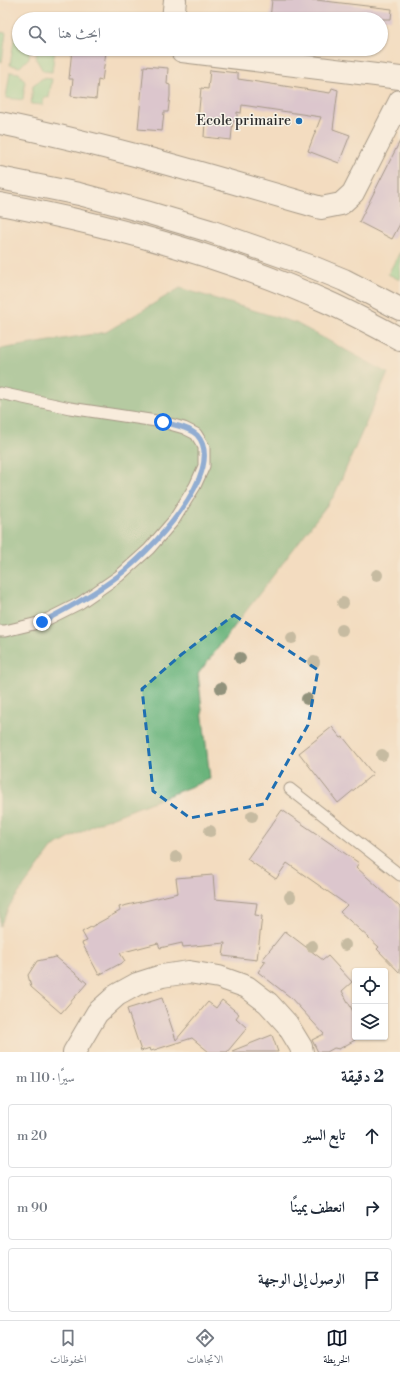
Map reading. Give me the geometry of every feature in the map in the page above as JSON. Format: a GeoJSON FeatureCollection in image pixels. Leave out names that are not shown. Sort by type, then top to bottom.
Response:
{"type":"FeatureCollection","features":[{"type":"Feature","properties":{"kind":"street"},"geometry":{"type":"LineString","coordinates":[[174,12],[175,0]]}},
{"type":"Feature","properties":{"kind":"street"},"geometry":{"type":"LineString","coordinates":[[222,56],[400,78]]}},
{"type":"Feature","properties":{"kind":"street"},"geometry":{"type":"LineString","coordinates":[[0,123],[42,131],[321,208],[341,204],[352,193],[400,101]]}},
{"type":"Feature","properties":{"kind":"street"},"geometry":{"type":"LineString","coordinates":[[0,178],[79,194],[210,231],[310,266],[344,280],[400,310]]}},
{"type":"Feature","properties":{"kind":"street"},"geometry":{"type":"LineString","coordinates":[[0,204],[48,213],[132,234],[200,254],[301,290],[329,302],[400,339]]}},
{"type":"Feature","properties":{"kind":"street"},"geometry":{"type":"LineString","coordinates":[[74,1052],[98,1013],[117,995],[138,984],[162,976],[189,972],[219,977],[247,988],[268,1003],[287,1024],[301,1047],[302,1052]]}},
{"type":"Feature","properties":{"kind":"lane"},"geometry":{"type":"LineString","coordinates":[[0,393],[70,408],[163,422],[184,428],[196,434],[204,447],[204,466],[195,486],[174,520],[149,549],[119,576],[80,603],[42,622],[6,631],[0,631]]}},
{"type":"Feature","properties":{"kind":"lane"},"geometry":{"type":"LineString","coordinates":[[290,789],[400,875]]}},
{"type":"Feature","properties":{"kind":"highlighted area"},"geometry":{"type":"Polygon","coordinates":[[[234,615],[318,670],[308,725],[264,804],[190,818],[153,791],[142,689],[182,654],[234,615]]]}},
{"type":"Feature","properties":{"kind":"green space"},"geometry":{"type":"Polygon","coordinates":[[[0,32],[6,33],[2,62],[0,61],[0,32]]]}},
{"type":"Feature","properties":{"kind":"green space"},"geometry":{"type":"Polygon","coordinates":[[[12,52],[12,56],[29,56],[20,67],[10,65],[12,52]]]}},
{"type":"Feature","properties":{"kind":"green space"},"geometry":{"type":"Polygon","coordinates":[[[36,56],[54,56],[52,72],[43,71],[36,59],[36,56]]]}},
{"type":"Feature","properties":{"kind":"green space"},"geometry":{"type":"Polygon","coordinates":[[[10,72],[19,73],[25,82],[23,100],[6,98],[10,72]]]}},
{"type":"Feature","properties":{"kind":"green space"},"geometry":{"type":"Polygon","coordinates":[[[43,78],[52,79],[49,98],[44,97],[43,105],[31,104],[33,85],[43,78]]]}},
{"type":"Feature","properties":{"kind":"green space"},"geometry":{"type":"Polygon","coordinates":[[[400,252],[400,280],[388,274],[400,252]]]}},
{"type":"Feature","properties":{"kind":"green space"},"geometry":{"type":"Polygon","coordinates":[[[180,288],[296,323],[388,373],[334,496],[198,674],[210,779],[96,824],[52,848],[10,905],[0,926],[0,349],[106,332],[180,288]]]}},
{"type":"Feature","properties":{"kind":"building"},"geometry":{"type":"Polygon","coordinates":[[[272,0],[316,0],[392,9],[391,19],[388,19],[388,12],[271,12],[272,0]]]}},
{"type":"Feature","properties":{"kind":"building"},"geometry":{"type":"Polygon","coordinates":[[[71,56],[105,56],[102,81],[98,80],[96,99],[71,96],[73,79],[69,79],[71,56]]]}},
{"type":"Feature","properties":{"kind":"building"},"geometry":{"type":"Polygon","coordinates":[[[144,66],[168,68],[167,84],[170,85],[170,96],[168,112],[164,112],[162,131],[138,129],[144,66]]]}},
{"type":"Feature","properties":{"kind":"building"},"geometry":{"type":"Polygon","coordinates":[[[210,70],[238,73],[238,79],[330,93],[332,88],[338,90],[333,129],[350,135],[339,163],[308,151],[321,117],[242,105],[241,113],[237,112],[237,121],[233,121],[231,140],[204,137],[205,121],[198,120],[201,88],[208,89],[210,70]]]}},
{"type":"Feature","properties":{"kind":"building"},"geometry":{"type":"Polygon","coordinates":[[[400,141],[400,224],[392,239],[359,222],[400,141]]]}},
{"type":"Feature","properties":{"kind":"building"},"geometry":{"type":"Polygon","coordinates":[[[332,727],[341,738],[343,737],[373,774],[338,803],[299,753],[332,727]]]}},
{"type":"Feature","properties":{"kind":"building"},"geometry":{"type":"Polygon","coordinates":[[[282,810],[359,863],[356,867],[400,907],[400,973],[377,949],[379,947],[340,912],[347,905],[287,863],[276,879],[247,859],[282,810]]]}},
{"type":"Feature","properties":{"kind":"building"},"geometry":{"type":"Polygon","coordinates":[[[213,875],[215,899],[257,903],[255,915],[262,916],[257,960],[223,956],[225,943],[183,947],[182,943],[160,948],[158,943],[120,953],[125,961],[99,975],[82,943],[87,941],[82,932],[120,911],[119,907],[178,893],[176,878],[213,875]]]}},
{"type":"Feature","properties":{"kind":"building"},"geometry":{"type":"Polygon","coordinates":[[[285,931],[323,960],[328,956],[352,982],[342,991],[352,1009],[352,1040],[355,1040],[339,1049],[334,1048],[327,1052],[318,1052],[312,1040],[324,1034],[290,997],[258,972],[266,961],[262,960],[285,931]]]}},
{"type":"Feature","properties":{"kind":"building"},"geometry":{"type":"Polygon","coordinates":[[[56,957],[87,983],[61,1013],[31,987],[28,975],[37,961],[56,957]]]}},
{"type":"Feature","properties":{"kind":"building"},"geometry":{"type":"Polygon","coordinates":[[[162,998],[176,1040],[208,1002],[216,1008],[222,1000],[239,1014],[236,1018],[247,1028],[227,1052],[209,1052],[192,1038],[151,1051],[150,1048],[141,1051],[127,1009],[162,998]]]}},
{"type":"Feature","properties":{"kind":"building"},"geometry":{"type":"Polygon","coordinates":[[[272,1035],[278,1052],[232,1052],[232,1051],[272,1035]]]}},
{"type":"Feature","properties":{"kind":"place","name":"Ecole primaire"},"geometry":{"type":"Point","coordinates":[299,121]}},
{"type":"Feature","properties":{"kind":"route"},"geometry":{"type":"LineString","coordinates":[[42,622],[80,603],[119,576],[149,549],[174,520],[195,486],[204,466],[204,447],[196,434],[184,428],[163,422]]}}]}
